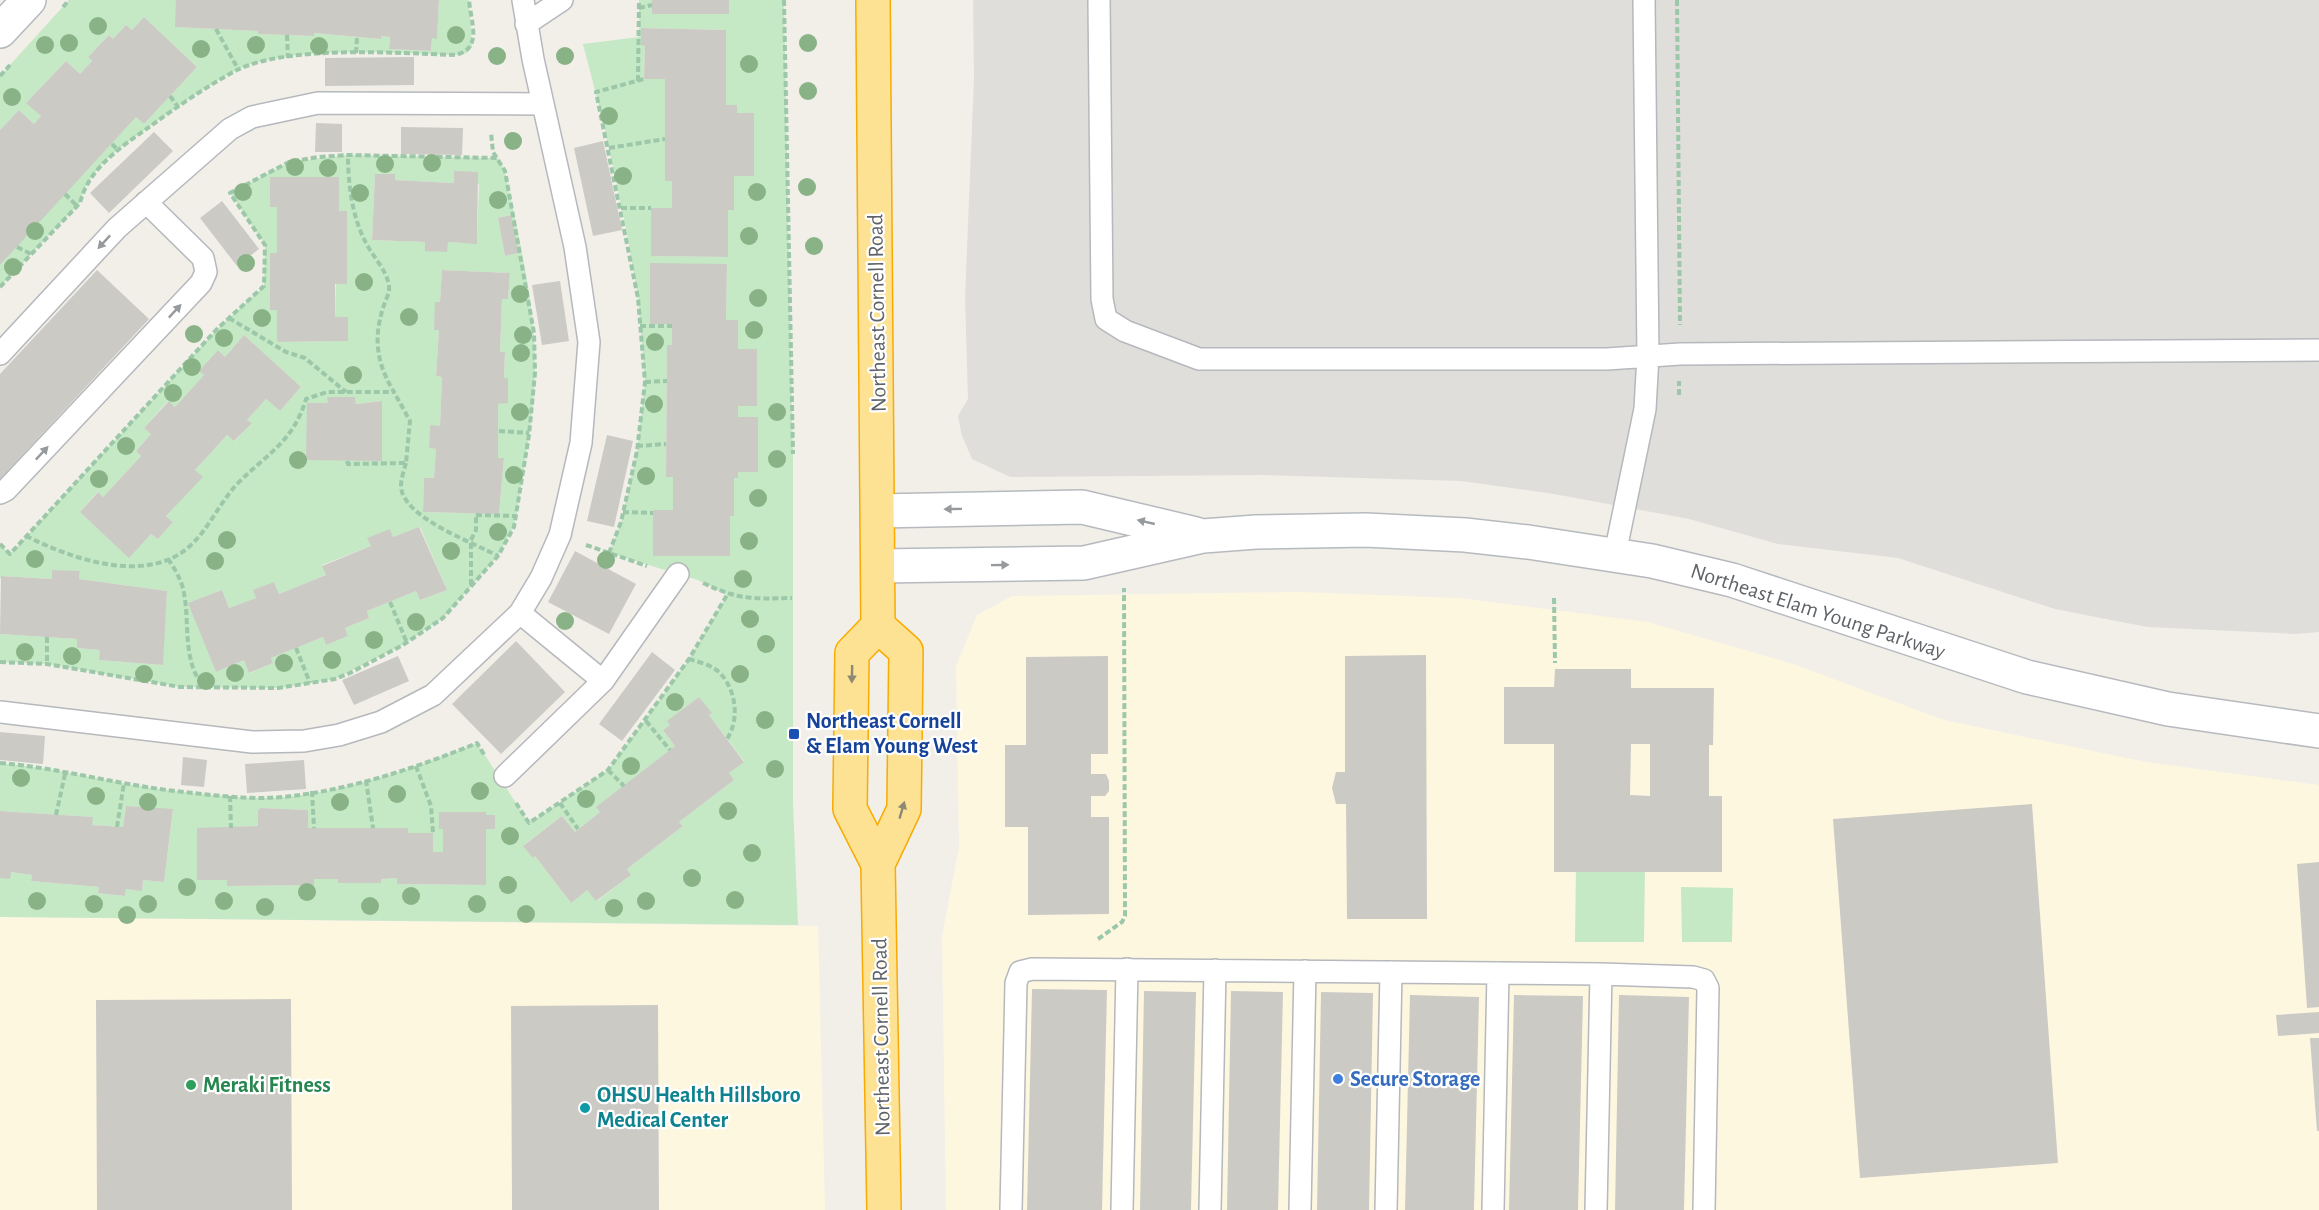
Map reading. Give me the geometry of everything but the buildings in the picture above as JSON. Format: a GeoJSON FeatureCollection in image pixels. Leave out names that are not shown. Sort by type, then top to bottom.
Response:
{"type":"FeatureCollection","features":[{"type":"Feature","properties":{"kind":"highway","name":"Northeast Cornell Road"},"geometry":{"type":"LineString","coordinates":[[873,0],[878,626],[852,652],[850,809],[878,864],[884,1210]]}},
{"type":"Feature","properties":{"kind":"highway","name":"Northeast Cornell Road"},"geometry":{"type":"LineString","coordinates":[[878,626],[906,651],[904,809],[878,864]]}},
{"type":"Feature","properties":{"kind":"street"},"geometry":{"type":"LineString","coordinates":[[0,31],[29,0]]}},
{"type":"Feature","properties":{"kind":"street"},"geometry":{"type":"LineString","coordinates":[[878,511],[1082,507],[1203,536]]}},
{"type":"Feature","properties":{"kind":"street","name":"Northeast Elam Young Parkway"},"geometry":{"type":"LineString","coordinates":[[1203,536],[1366,530],[1465,535],[1615,554],[1732,580],[2027,677],[2168,709],[2319,731]]}},
{"type":"Feature","properties":{"kind":"street"},"geometry":{"type":"LineString","coordinates":[[878,566],[1084,563],[1203,536]]}},
{"type":"Feature","properties":{"kind":"lane"},"geometry":{"type":"LineString","coordinates":[[0,711],[252,741],[304,741],[339,735],[381,722],[433,695],[520,613],[541,578],[560,535],[581,443],[589,352],[575,247],[526,24],[523,0]]}},
{"type":"Feature","properties":{"kind":"lane"},"geometry":{"type":"LineString","coordinates":[[526,24],[562,0]]}},
{"type":"Feature","properties":{"kind":"lane"},"geometry":{"type":"LineString","coordinates":[[1099,0],[1102,299],[1106,319],[1199,359],[1607,359],[1680,354],[2319,350]]}},
{"type":"Feature","properties":{"kind":"lane"},"geometry":{"type":"LineString","coordinates":[[1615,554],[1645,409],[1648,356],[1644,0]]}},
{"type":"Feature","properties":{"kind":"lane"},"geometry":{"type":"LineString","coordinates":[[0,354],[117,228],[230,129],[252,117],[318,104],[543,104]]}},
{"type":"Feature","properties":{"kind":"lane"},"geometry":{"type":"LineString","coordinates":[[0,493],[6,490],[201,283],[206,272],[203,258],[146,202]]}},
{"type":"Feature","properties":{"kind":"lane"},"geometry":{"type":"LineString","coordinates":[[506,776],[603,681],[678,574]]}},
{"type":"Feature","properties":{"kind":"lane"},"geometry":{"type":"LineString","coordinates":[[520,613],[603,681]]}},
{"type":"Feature","properties":{"kind":"lane"},"geometry":{"type":"LineString","coordinates":[[1011,1210],[1016,983],[1020,972],[1032,969],[1498,973],[1694,977],[1704,980],[1708,988],[1704,1210]]}},
{"type":"Feature","properties":{"kind":"lane"},"geometry":{"type":"LineString","coordinates":[[1122,1210],[1127,969]]}},
{"type":"Feature","properties":{"kind":"lane"},"geometry":{"type":"LineString","coordinates":[[1210,1210],[1215,970]]}},
{"type":"Feature","properties":{"kind":"lane"},"geometry":{"type":"LineString","coordinates":[[1300,1210],[1305,971]]}},
{"type":"Feature","properties":{"kind":"lane"},"geometry":{"type":"LineString","coordinates":[[1386,1210],[1391,972]]}},
{"type":"Feature","properties":{"kind":"lane"},"geometry":{"type":"LineString","coordinates":[[1493,1210],[1498,973]]}},
{"type":"Feature","properties":{"kind":"lane"},"geometry":{"type":"LineString","coordinates":[[1596,1210],[1601,975]]}},
{"type":"Feature","properties":{"kind":"path"},"geometry":{"type":"LineString","coordinates":[[638,81],[639,0]]}},
{"type":"Feature","properties":{"kind":"path"},"geometry":{"type":"LineString","coordinates":[[784,0],[793,454]]}},
{"type":"Feature","properties":{"kind":"path"},"geometry":{"type":"LineString","coordinates":[[1677,0],[1680,354],[1678,395]]}},
{"type":"Feature","properties":{"kind":"path"},"geometry":{"type":"LineString","coordinates":[[639,8],[652,5]]}},
{"type":"Feature","properties":{"kind":"path"},"geometry":{"type":"LineString","coordinates":[[216,29],[238,69]]}},
{"type":"Feature","properties":{"kind":"path"},"geometry":{"type":"LineString","coordinates":[[287,35],[288,58]]}},
{"type":"Feature","properties":{"kind":"path"},"geometry":{"type":"LineString","coordinates":[[356,54],[357,38]]}},
{"type":"Feature","properties":{"kind":"path"},"geometry":{"type":"LineString","coordinates":[[609,553],[623,512],[638,446],[645,382],[638,298],[596,92],[644,79]]}},
{"type":"Feature","properties":{"kind":"path"},"geometry":{"type":"LineString","coordinates":[[170,96],[178,107]]}},
{"type":"Feature","properties":{"kind":"path"},"geometry":{"type":"LineString","coordinates":[[609,147],[665,139]]}},
{"type":"Feature","properties":{"kind":"path"},"geometry":{"type":"LineString","coordinates":[[112,144],[118,150]]}},
{"type":"Feature","properties":{"kind":"path"},"geometry":{"type":"LineString","coordinates":[[348,155],[348,174],[357,219],[374,259],[386,275],[390,289],[379,322],[378,351],[382,371],[410,421],[401,487],[403,495],[414,508],[443,529],[471,540],[498,556]]}},
{"type":"Feature","properties":{"kind":"path"},"geometry":{"type":"LineString","coordinates":[[0,544],[10,554],[229,318],[264,286],[265,245],[230,193],[289,162],[348,155],[484,157],[498,158],[501,161],[514,213],[534,333],[535,372],[529,433],[514,527],[498,556],[443,618],[407,643],[350,674],[279,688],[180,687],[47,664],[0,662]]}},
{"type":"Feature","properties":{"kind":"path"},"geometry":{"type":"LineString","coordinates":[[65,194],[77,206]]}},
{"type":"Feature","properties":{"kind":"path"},"geometry":{"type":"LineString","coordinates":[[621,208],[651,208]]}},
{"type":"Feature","properties":{"kind":"path"},"geometry":{"type":"LineString","coordinates":[[17,247],[31,254]]}},
{"type":"Feature","properties":{"kind":"path"},"geometry":{"type":"LineString","coordinates":[[229,318],[286,352],[305,358],[347,392]]}},
{"type":"Feature","properties":{"kind":"path"},"geometry":{"type":"LineString","coordinates":[[640,326],[672,326]]}},
{"type":"Feature","properties":{"kind":"path"},"geometry":{"type":"LineString","coordinates":[[645,382],[667,381]]}},
{"type":"Feature","properties":{"kind":"path"},"geometry":{"type":"LineString","coordinates":[[26,536],[72,556],[124,566],[150,565],[168,559],[192,544],[223,499],[277,450],[295,428],[306,399],[327,392],[394,392]]}},
{"type":"Feature","properties":{"kind":"path"},"geometry":{"type":"LineString","coordinates":[[499,431],[529,433]]}},
{"type":"Feature","properties":{"kind":"path"},"geometry":{"type":"LineString","coordinates":[[638,446],[666,444]]}},
{"type":"Feature","properties":{"kind":"path"},"geometry":{"type":"LineString","coordinates":[[347,461],[348,464],[406,463]]}},
{"type":"Feature","properties":{"kind":"path"},"geometry":{"type":"LineString","coordinates":[[623,512],[653,513]]}},
{"type":"Feature","properties":{"kind":"path"},"geometry":{"type":"LineString","coordinates":[[471,586],[471,540],[476,530],[476,514],[516,516]]}},
{"type":"Feature","properties":{"kind":"path"},"geometry":{"type":"LineString","coordinates":[[168,559],[184,590],[189,659],[195,676],[204,688]]}},
{"type":"Feature","properties":{"kind":"path"},"geometry":{"type":"LineString","coordinates":[[1089,945],[1122,922],[1125,916],[1124,587]]}},
{"type":"Feature","properties":{"kind":"path"},"geometry":{"type":"LineString","coordinates":[[512,796],[529,823],[608,770],[646,721],[689,659],[727,595],[747,600],[792,598]]}},
{"type":"Feature","properties":{"kind":"path"},"geometry":{"type":"LineString","coordinates":[[1554,598],[1555,663]]}},
{"type":"Feature","properties":{"kind":"path"},"geometry":{"type":"LineString","coordinates":[[390,602],[407,643]]}},
{"type":"Feature","properties":{"kind":"path"},"geometry":{"type":"LineString","coordinates":[[47,637],[47,664]]}},
{"type":"Feature","properties":{"kind":"path"},"geometry":{"type":"LineString","coordinates":[[296,648],[310,683]]}},
{"type":"Feature","properties":{"kind":"path"},"geometry":{"type":"LineString","coordinates":[[689,659],[719,671],[729,686],[735,706],[734,729],[727,739]]}},
{"type":"Feature","properties":{"kind":"path"},"geometry":{"type":"LineString","coordinates":[[646,721],[670,750]]}},
{"type":"Feature","properties":{"kind":"path"},"geometry":{"type":"LineString","coordinates":[[0,763],[184,792],[263,798],[366,780],[416,766],[477,743],[489,761]]}},
{"type":"Feature","properties":{"kind":"path"},"geometry":{"type":"LineString","coordinates":[[416,766],[431,806],[433,833]]}},
{"type":"Feature","properties":{"kind":"path"},"geometry":{"type":"LineString","coordinates":[[608,770],[624,786]]}},
{"type":"Feature","properties":{"kind":"path"},"geometry":{"type":"LineString","coordinates":[[56,815],[65,774]]}},
{"type":"Feature","properties":{"kind":"path"},"geometry":{"type":"LineString","coordinates":[[366,780],[374,828]]}},
{"type":"Feature","properties":{"kind":"path"},"geometry":{"type":"LineString","coordinates":[[117,827],[124,783]]}},
{"type":"Feature","properties":{"kind":"path"},"geometry":{"type":"LineString","coordinates":[[312,791],[314,828]]}},
{"type":"Feature","properties":{"kind":"path"},"geometry":{"type":"LineString","coordinates":[[230,796],[231,828]]}},
{"type":"Feature","properties":{"kind":"path"},"geometry":{"type":"LineString","coordinates":[[560,803],[578,829]]}},
{"type":"Feature","properties":{"kind":"shaded area"},"geometry":{"type":"Polygon","coordinates":[[[973,0],[2319,0],[2319,632],[2296,634],[2147,627],[2055,609],[1898,558],[1778,544],[1689,519],[1554,494],[1461,481],[1265,475],[1010,477],[972,459],[962,436],[958,416],[968,399],[965,297],[974,78],[973,0]]]}},
{"type":"Feature","properties":{"kind":"shaded area"},"geometry":{"type":"Polygon","coordinates":[[[1298,592],[1458,598],[1648,622],[1796,665],[1944,720],[2146,762],[2319,785],[2319,1210],[946,1210],[942,936],[959,847],[956,666],[977,615],[1012,596],[1298,592]]]}},
{"type":"Feature","properties":{"kind":"shaded area"},"geometry":{"type":"Polygon","coordinates":[[[0,917],[818,926],[825,1210],[0,1210],[0,917]]]}},
{"type":"Feature","properties":{"kind":"green space"},"geometry":{"type":"Polygon","coordinates":[[[69,0],[176,0],[176,27],[258,31],[258,34],[314,36],[314,33],[381,39],[381,36],[390,37],[389,49],[431,51],[432,38],[437,38],[439,0],[469,0],[472,47],[467,53],[455,55],[374,52],[313,54],[259,62],[237,70],[178,106],[105,161],[90,180],[80,203],[0,287],[0,265],[16,246],[136,117],[144,124],[197,67],[144,17],[132,30],[126,25],[113,39],[109,35],[88,57],[92,61],[80,74],[66,61],[27,102],[41,116],[34,124],[19,110],[0,130],[0,76],[69,0]]]}},
{"type":"Feature","properties":{"kind":"green space"},"geometry":{"type":"Polygon","coordinates":[[[639,0],[652,0],[652,14],[728,14],[729,0],[784,0],[793,454],[793,804],[798,925],[0,917],[0,878],[11,872],[32,875],[31,881],[99,887],[98,893],[125,896],[126,889],[142,890],[143,880],[164,882],[173,810],[126,806],[123,827],[92,825],[92,817],[0,811],[0,763],[161,789],[223,796],[288,797],[371,780],[477,743],[529,823],[608,770],[689,659],[727,595],[698,580],[609,553],[621,522],[637,451],[645,382],[638,298],[627,233],[605,129],[583,44],[639,37],[639,0]],[[641,28],[645,46],[644,79],[665,79],[665,180],[672,181],[672,208],[651,208],[651,256],[728,257],[728,210],[734,210],[734,176],[754,176],[754,113],[737,113],[736,105],[726,105],[726,30],[641,28]],[[650,264],[650,324],[672,324],[672,345],[667,345],[666,477],[673,477],[673,510],[653,510],[730,556],[730,516],[734,516],[734,478],[738,472],[758,471],[757,417],[738,417],[738,406],[757,406],[757,349],[738,349],[738,321],[726,320],[727,264],[650,264]],[[699,697],[668,721],[670,725],[663,730],[675,746],[597,807],[600,812],[575,832],[562,816],[524,845],[570,902],[587,890],[597,901],[631,875],[627,869],[683,826],[679,822],[734,780],[729,773],[744,761],[709,715],[711,713],[699,697]],[[262,808],[258,826],[236,827],[227,886],[313,885],[314,879],[338,879],[339,883],[380,883],[381,879],[397,878],[397,884],[486,885],[486,829],[495,829],[495,815],[486,815],[485,812],[439,812],[439,828],[443,829],[443,852],[433,852],[433,833],[408,833],[408,828],[308,828],[307,810],[262,808]]]}},
{"type":"Feature","properties":{"kind":"green space"},"geometry":{"type":"Polygon","coordinates":[[[348,155],[498,158],[505,171],[533,321],[535,371],[531,425],[517,513],[514,527],[498,556],[443,618],[403,645],[335,679],[279,688],[180,687],[47,664],[0,662],[0,634],[77,639],[77,648],[100,650],[100,660],[162,665],[167,591],[79,579],[80,572],[52,570],[52,579],[2,576],[0,579],[0,544],[10,554],[217,329],[264,286],[265,245],[230,193],[289,162],[348,155]],[[454,171],[454,183],[395,180],[395,174],[375,174],[372,240],[425,242],[425,251],[448,242],[477,243],[479,184],[454,171]],[[270,177],[270,206],[277,207],[277,342],[348,341],[348,317],[335,317],[339,178],[270,177]],[[511,215],[498,218],[505,256],[519,253],[511,215]],[[442,270],[435,330],[439,330],[436,376],[442,377],[440,426],[430,426],[429,448],[436,449],[434,478],[424,479],[423,512],[499,514],[504,458],[498,458],[498,404],[508,402],[508,379],[504,378],[505,352],[500,352],[502,299],[508,299],[510,273],[442,270]],[[244,335],[225,357],[218,350],[199,371],[204,375],[175,407],[168,401],[144,428],[151,434],[136,451],[141,456],[103,497],[97,492],[80,512],[129,557],[151,534],[158,539],[173,522],[166,516],[202,477],[195,470],[227,435],[235,441],[251,423],[247,420],[266,399],[280,411],[301,387],[244,335]],[[328,397],[328,403],[382,461],[382,401],[356,404],[355,397],[328,397]],[[420,527],[393,537],[390,529],[371,546],[322,565],[326,575],[279,594],[274,582],[256,598],[229,608],[222,590],[189,603],[216,672],[244,660],[250,673],[273,663],[271,658],[323,637],[326,645],[348,636],[345,628],[369,618],[367,611],[416,591],[420,600],[447,590],[420,527]]]}},
{"type":"Feature","properties":{"kind":"green space"},"geometry":{"type":"Polygon","coordinates":[[[1576,865],[1645,866],[1644,942],[1575,942],[1576,865]]]}},
{"type":"Feature","properties":{"kind":"green space"},"geometry":{"type":"Polygon","coordinates":[[[1681,887],[1733,888],[1732,942],[1682,942],[1681,887]]]}},
{"type":"Feature","properties":{"kind":"place","name":"Northeast Cornell & Elam Young West"},"geometry":{"type":"Point","coordinates":[794,734]}},
{"type":"Feature","properties":{"kind":"place","name":"Secure Storage"},"geometry":{"type":"Point","coordinates":[1338,1079]}},
{"type":"Feature","properties":{"kind":"place","name":"Meraki Fitness"},"geometry":{"type":"Point","coordinates":[191,1085]}},
{"type":"Feature","properties":{"kind":"place","name":"OHSU Health Hillsboro Medical Center"},"geometry":{"type":"Point","coordinates":[585,1108]}}]}
